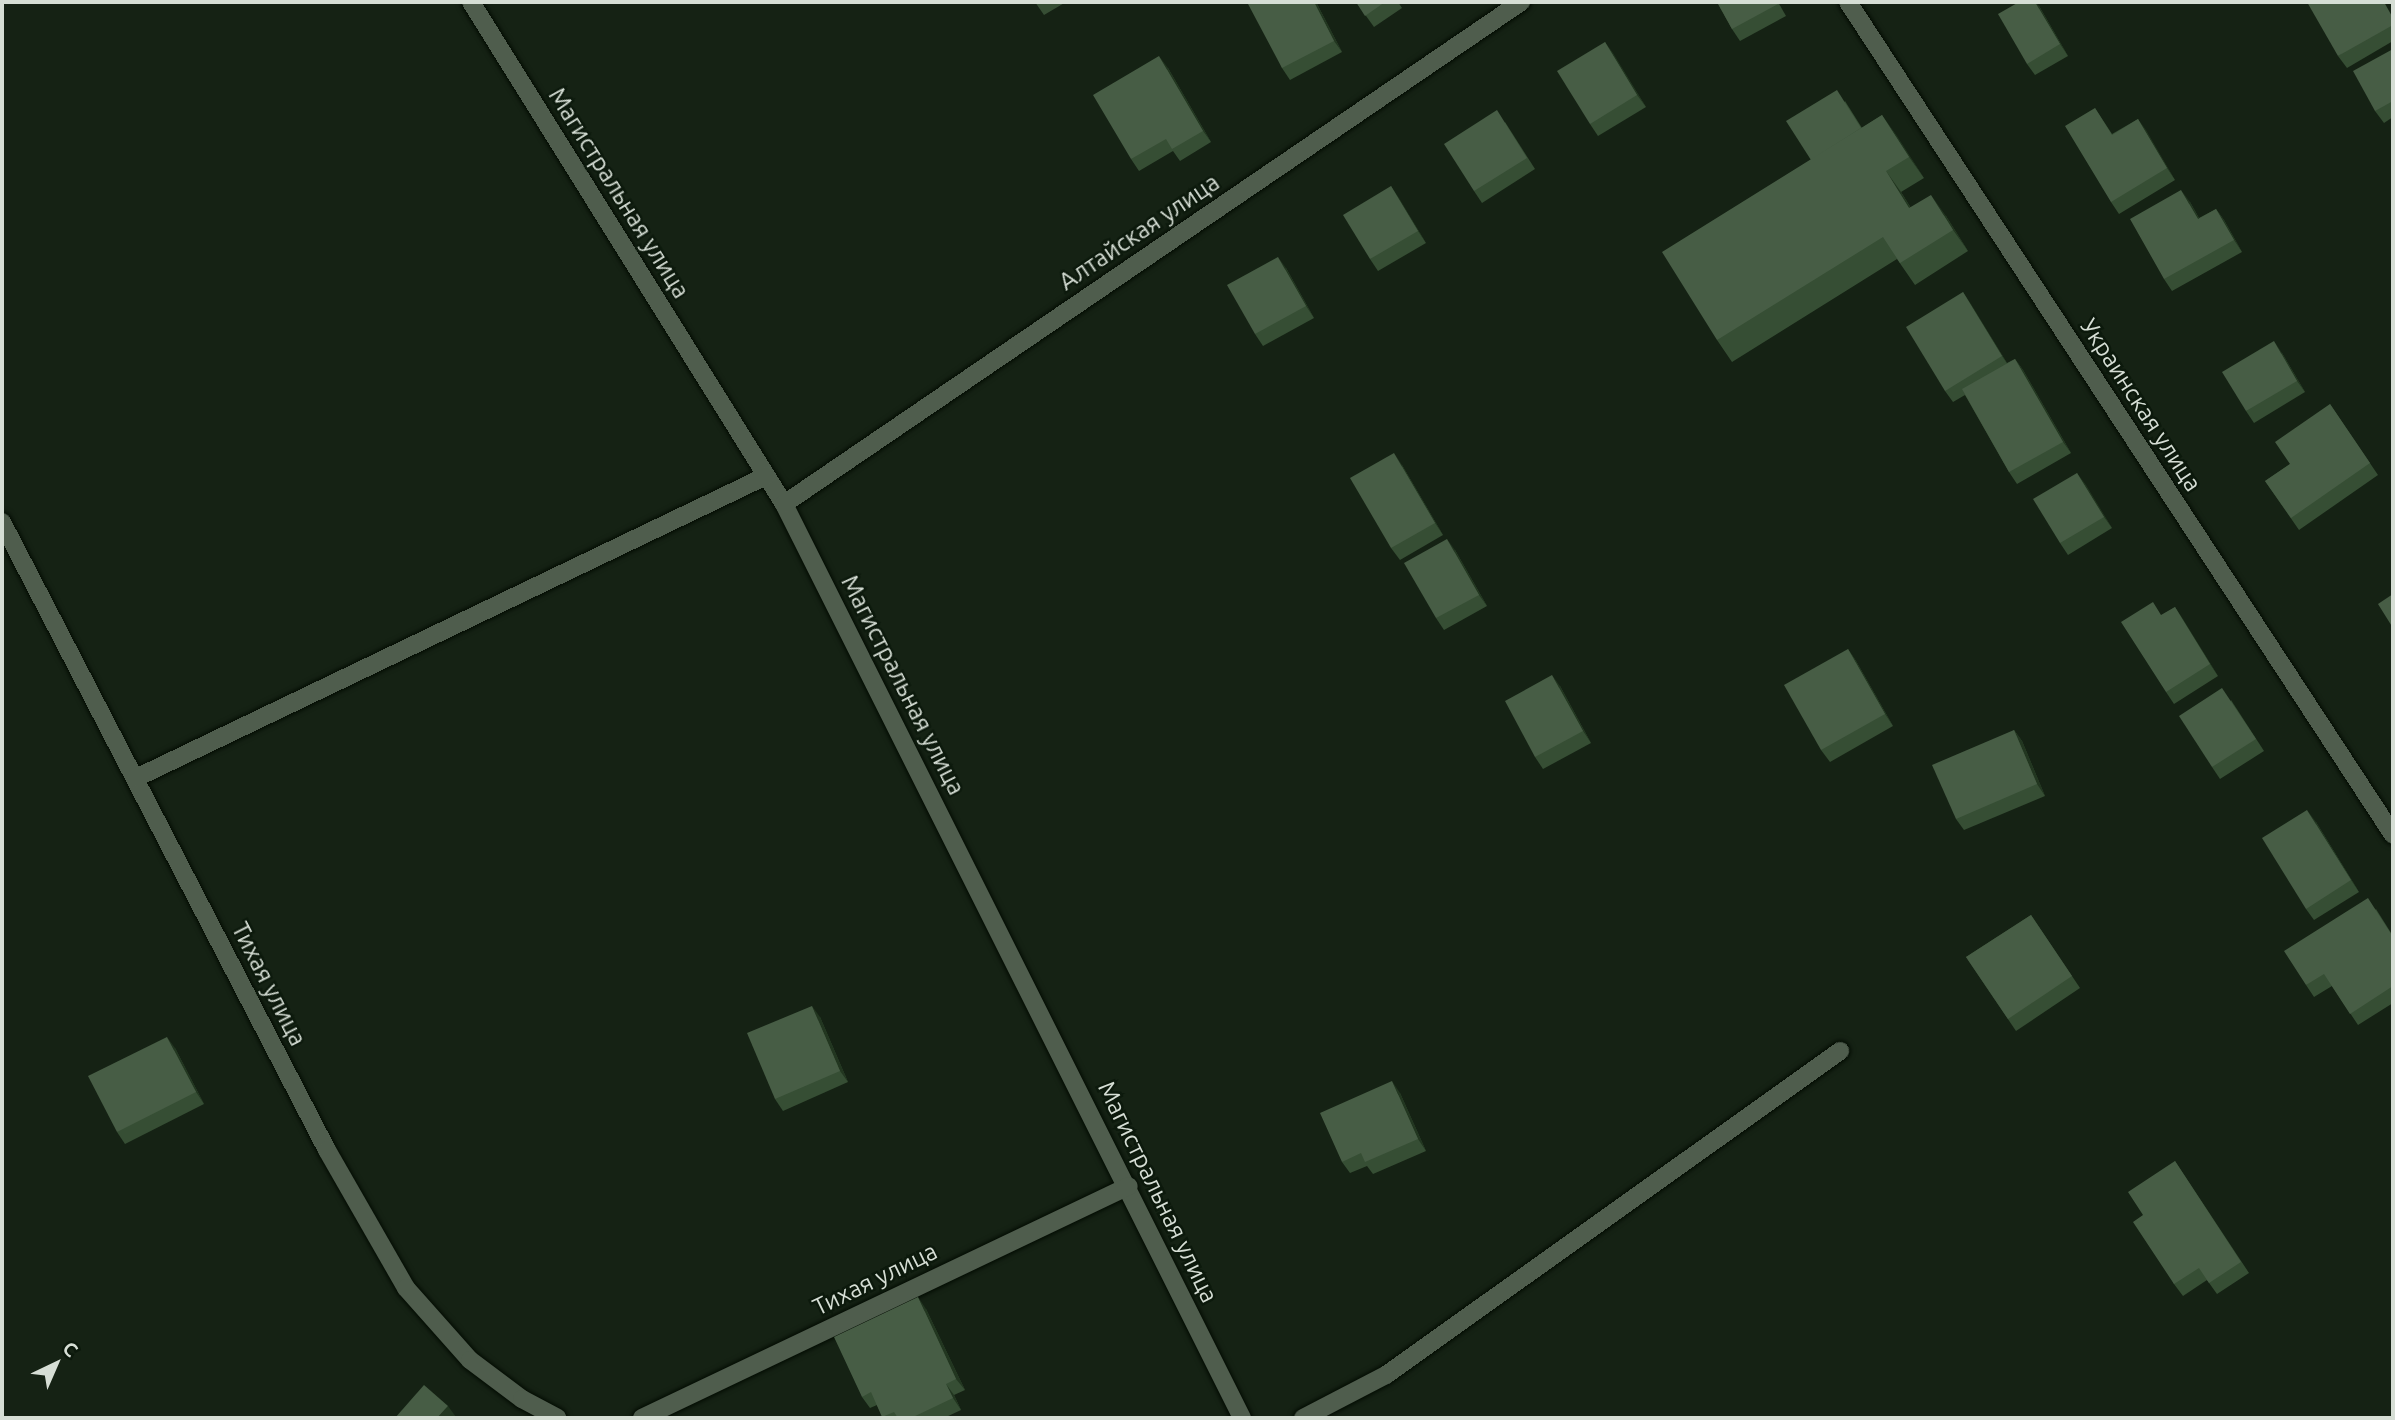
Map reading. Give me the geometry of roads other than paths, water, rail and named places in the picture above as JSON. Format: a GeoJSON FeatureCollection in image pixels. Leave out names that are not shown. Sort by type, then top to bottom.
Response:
{"type":"FeatureCollection","features":[{"type":"Feature","properties":{"kind":"street","name":"Магистральная улица"},"geometry":{"type":"LineString","coordinates":[[471,2],[784,504],[1129,1186],[1242,1418]]}},
{"type":"Feature","properties":{"kind":"street","name":"Алтайская улица"},"geometry":{"type":"LineString","coordinates":[[784,504],[1521,2]]}},
{"type":"Feature","properties":{"kind":"street","name":"Украинская улица"},"geometry":{"type":"LineString","coordinates":[[1848,2],[2393,835]]}},
{"type":"Feature","properties":{"kind":"street"},"geometry":{"type":"LineString","coordinates":[[136,778],[766,476]]}},
{"type":"Feature","properties":{"kind":"street","name":"Тихая улица"},"geometry":{"type":"LineString","coordinates":[[2,522],[327,1150],[406,1287],[470,1360],[522,1399],[556,1418]]}},
{"type":"Feature","properties":{"kind":"street"},"geometry":{"type":"LineString","coordinates":[[1303,1418],[1386,1376],[1840,1051]]}},
{"type":"Feature","properties":{"kind":"street","name":"Тихая улица"},"geometry":{"type":"LineString","coordinates":[[642,1418],[1129,1186]]}}]}
